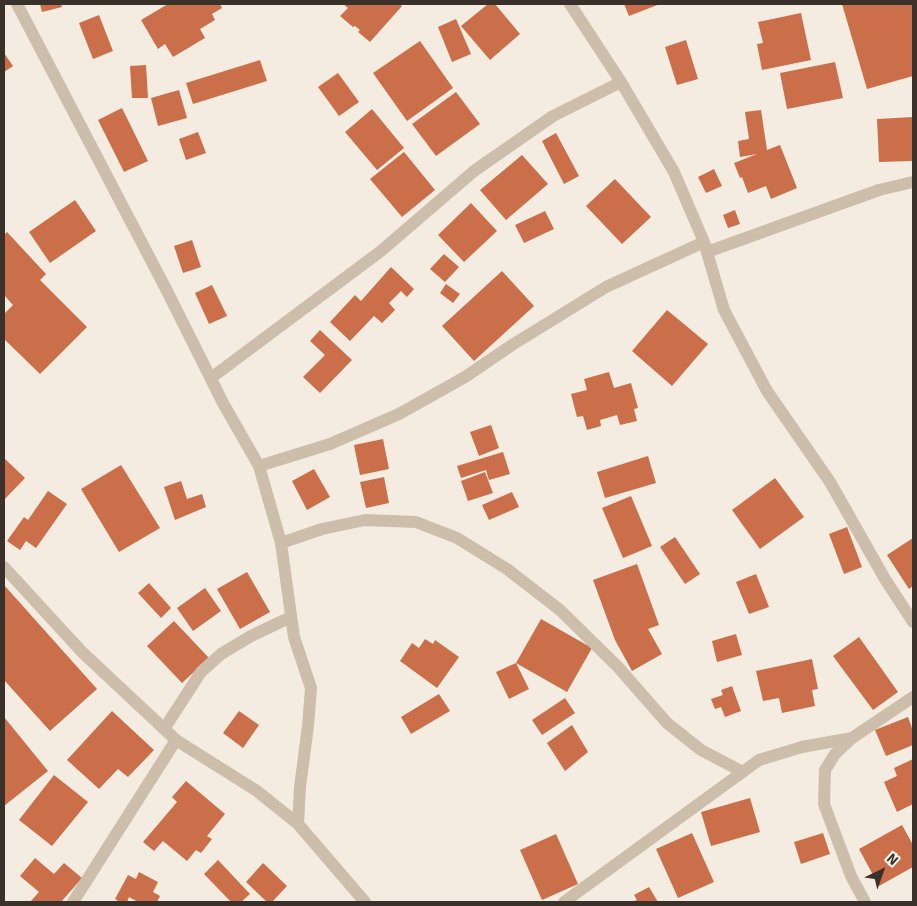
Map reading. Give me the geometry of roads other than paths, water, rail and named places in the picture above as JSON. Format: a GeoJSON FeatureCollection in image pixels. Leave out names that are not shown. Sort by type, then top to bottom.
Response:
{"type":"FeatureCollection","features":[{"type":"Feature","properties":{"kind":"street"},"geometry":{"type":"LineString","coordinates":[[17,4],[211,378],[259,466],[281,543],[294,637],[311,688],[300,787],[298,824]]}},
{"type":"Feature","properties":{"kind":"street"},"geometry":{"type":"LineString","coordinates":[[570,4],[621,82],[674,172],[705,247],[724,310],[767,391],[830,482],[885,580],[913,622]]}},
{"type":"Feature","properties":{"kind":"street"},"geometry":{"type":"LineString","coordinates":[[211,378],[381,251],[474,171],[553,116],[621,82]]}},
{"type":"Feature","properties":{"kind":"street"},"geometry":{"type":"LineString","coordinates":[[259,466],[330,444],[399,414],[465,378],[512,345],[606,287],[705,247],[879,190],[913,182]]}},
{"type":"Feature","properties":{"kind":"street"},"geometry":{"type":"LineString","coordinates":[[281,543],[322,530],[366,520],[416,522],[457,538],[507,569],[560,610],[618,667],[666,723],[701,750],[743,772]]}},
{"type":"Feature","properties":{"kind":"street"},"geometry":{"type":"LineString","coordinates":[[4,567],[82,652],[176,740],[257,791],[298,824],[366,902]]}},
{"type":"Feature","properties":{"kind":"street"},"geometry":{"type":"LineString","coordinates":[[164,729],[201,672],[221,654],[251,636],[290,617]]}},
{"type":"Feature","properties":{"kind":"street"},"geometry":{"type":"LineString","coordinates":[[865,902],[851,876],[824,804],[825,770],[835,754],[852,738],[913,697]]}},
{"type":"Feature","properties":{"kind":"street"},"geometry":{"type":"LineString","coordinates":[[564,902],[759,760],[802,747],[852,738]]}},
{"type":"Feature","properties":{"kind":"street"},"geometry":{"type":"LineString","coordinates":[[73,902],[176,740]]}}]}
